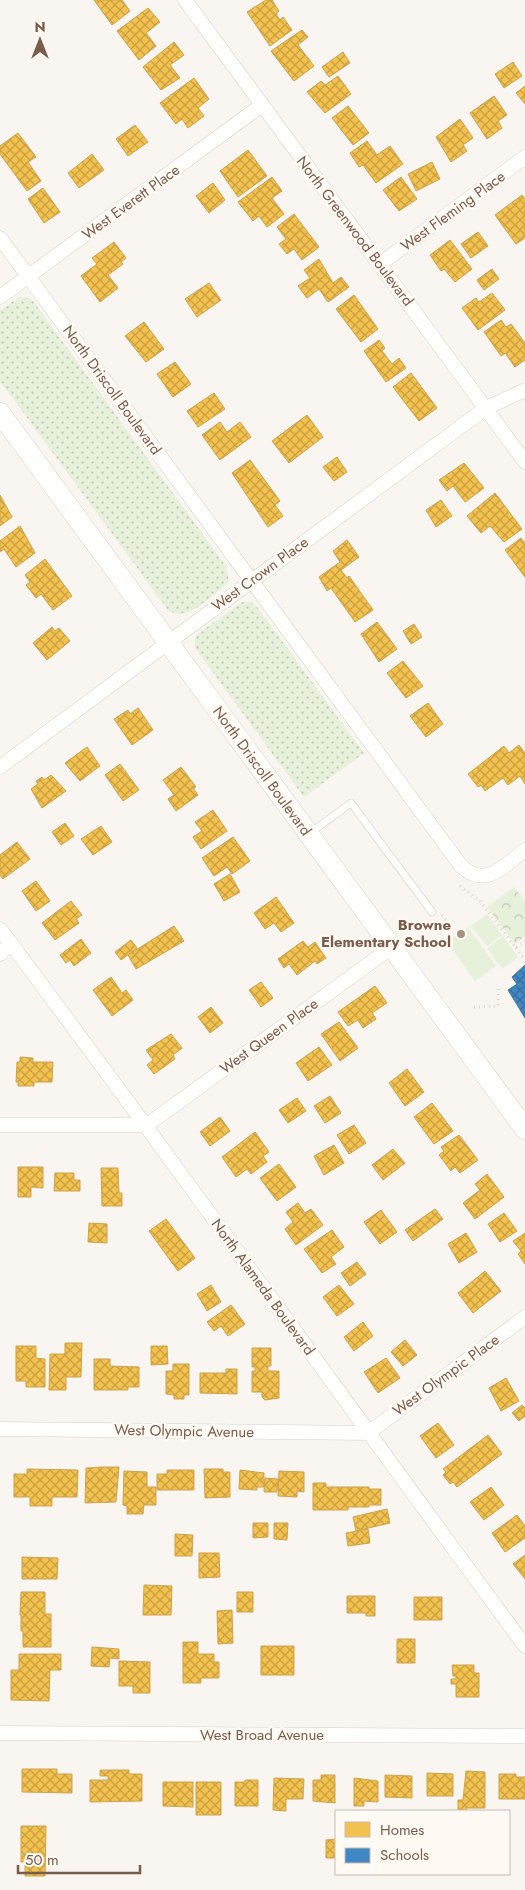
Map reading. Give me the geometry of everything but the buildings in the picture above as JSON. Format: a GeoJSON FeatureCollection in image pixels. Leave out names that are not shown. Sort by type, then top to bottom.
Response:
{"type":"FeatureCollection","features":[{"type":"Feature","properties":{"kind":"main road","name":"North Driscoll Boulevard"},"geometry":{"type":"LineString","coordinates":[[0,413],[525,1129]]}},
{"type":"Feature","properties":{"kind":"street","name":"North Greenwood Boulevard"},"geometry":{"type":"LineString","coordinates":[[185,0],[525,462]]}},
{"type":"Feature","properties":{"kind":"street","name":"West Everett Place"},"geometry":{"type":"LineString","coordinates":[[0,297],[262,106]]}},
{"type":"Feature","properties":{"kind":"street","name":"West Fleming Place"},"geometry":{"type":"LineString","coordinates":[[380,264],[525,157]]}},
{"type":"Feature","properties":{"kind":"street","name":"North Driscoll Boulevard"},"geometry":{"type":"LineString","coordinates":[[0,238],[461,866],[476,876],[492,875],[525,850]]}},
{"type":"Feature","properties":{"kind":"street","name":"West Crown Place"},"geometry":{"type":"LineString","coordinates":[[0,767],[486,408],[525,390]]}},
{"type":"Feature","properties":{"kind":"street","name":"North Alameda Boulevard"},"geometry":{"type":"LineString","coordinates":[[0,928],[147,1125],[368,1433],[525,1646]]}},
{"type":"Feature","properties":{"kind":"street"},"geometry":{"type":"LineString","coordinates":[[0,954],[10,942]]}},
{"type":"Feature","properties":{"kind":"street","name":"West Queen Place"},"geometry":{"type":"LineString","coordinates":[[147,1125],[392,947]]}},
{"type":"Feature","properties":{"kind":"street"},"geometry":{"type":"LineString","coordinates":[[0,1125],[147,1125]]}},
{"type":"Feature","properties":{"kind":"street","name":"West Olympic Place"},"geometry":{"type":"LineString","coordinates":[[368,1433],[525,1317]]}},
{"type":"Feature","properties":{"kind":"street","name":"West Olympic Avenue"},"geometry":{"type":"LineString","coordinates":[[0,1429],[368,1433]]}},
{"type":"Feature","properties":{"kind":"street","name":"West Broad Avenue"},"geometry":{"type":"LineString","coordinates":[[0,1733],[525,1736]]}},
{"type":"Feature","properties":{"kind":"lane"},"geometry":{"type":"LineString","coordinates":[[309,834],[351,803],[432,912]]}},
{"type":"Feature","properties":{"kind":"path"},"geometry":{"type":"LineString","coordinates":[[516,948],[525,960]]}},
{"type":"Feature","properties":{"kind":"path"},"geometry":{"type":"LineString","coordinates":[[474,1007],[498,1006],[499,986]]}},
{"type":"Feature","properties":{"kind":"green space"},"geometry":{"type":"Polygon","coordinates":[[[20,297],[33,301],[226,566],[229,582],[200,606],[183,613],[175,613],[168,610],[0,381],[0,310],[20,297]]]}},
{"type":"Feature","properties":{"kind":"green space"},"geometry":{"type":"Polygon","coordinates":[[[242,602],[251,602],[258,608],[364,753],[304,797],[195,648],[195,637],[199,633],[242,602]]]}},
{"type":"Feature","properties":{"kind":"green space"},"geometry":{"type":"Polygon","coordinates":[[[514,887],[525,901],[525,936],[515,944],[487,907],[514,887]]]}},
{"type":"Feature","properties":{"kind":"green space"},"geometry":{"type":"Polygon","coordinates":[[[487,914],[502,935],[487,946],[471,926],[487,914]]]}},
{"type":"Feature","properties":{"kind":"green space"},"geometry":{"type":"Polygon","coordinates":[[[468,927],[496,966],[475,981],[447,942],[468,927]]]}},
{"type":"Feature","properties":{"kind":"green space"},"geometry":{"type":"Polygon","coordinates":[[[503,936],[518,957],[502,969],[487,948],[503,936]]]}},
{"type":"Feature","properties":{"kind":"place","name":"Browne Elementary School"},"geometry":{"type":"Point","coordinates":[461,934]}}]}
